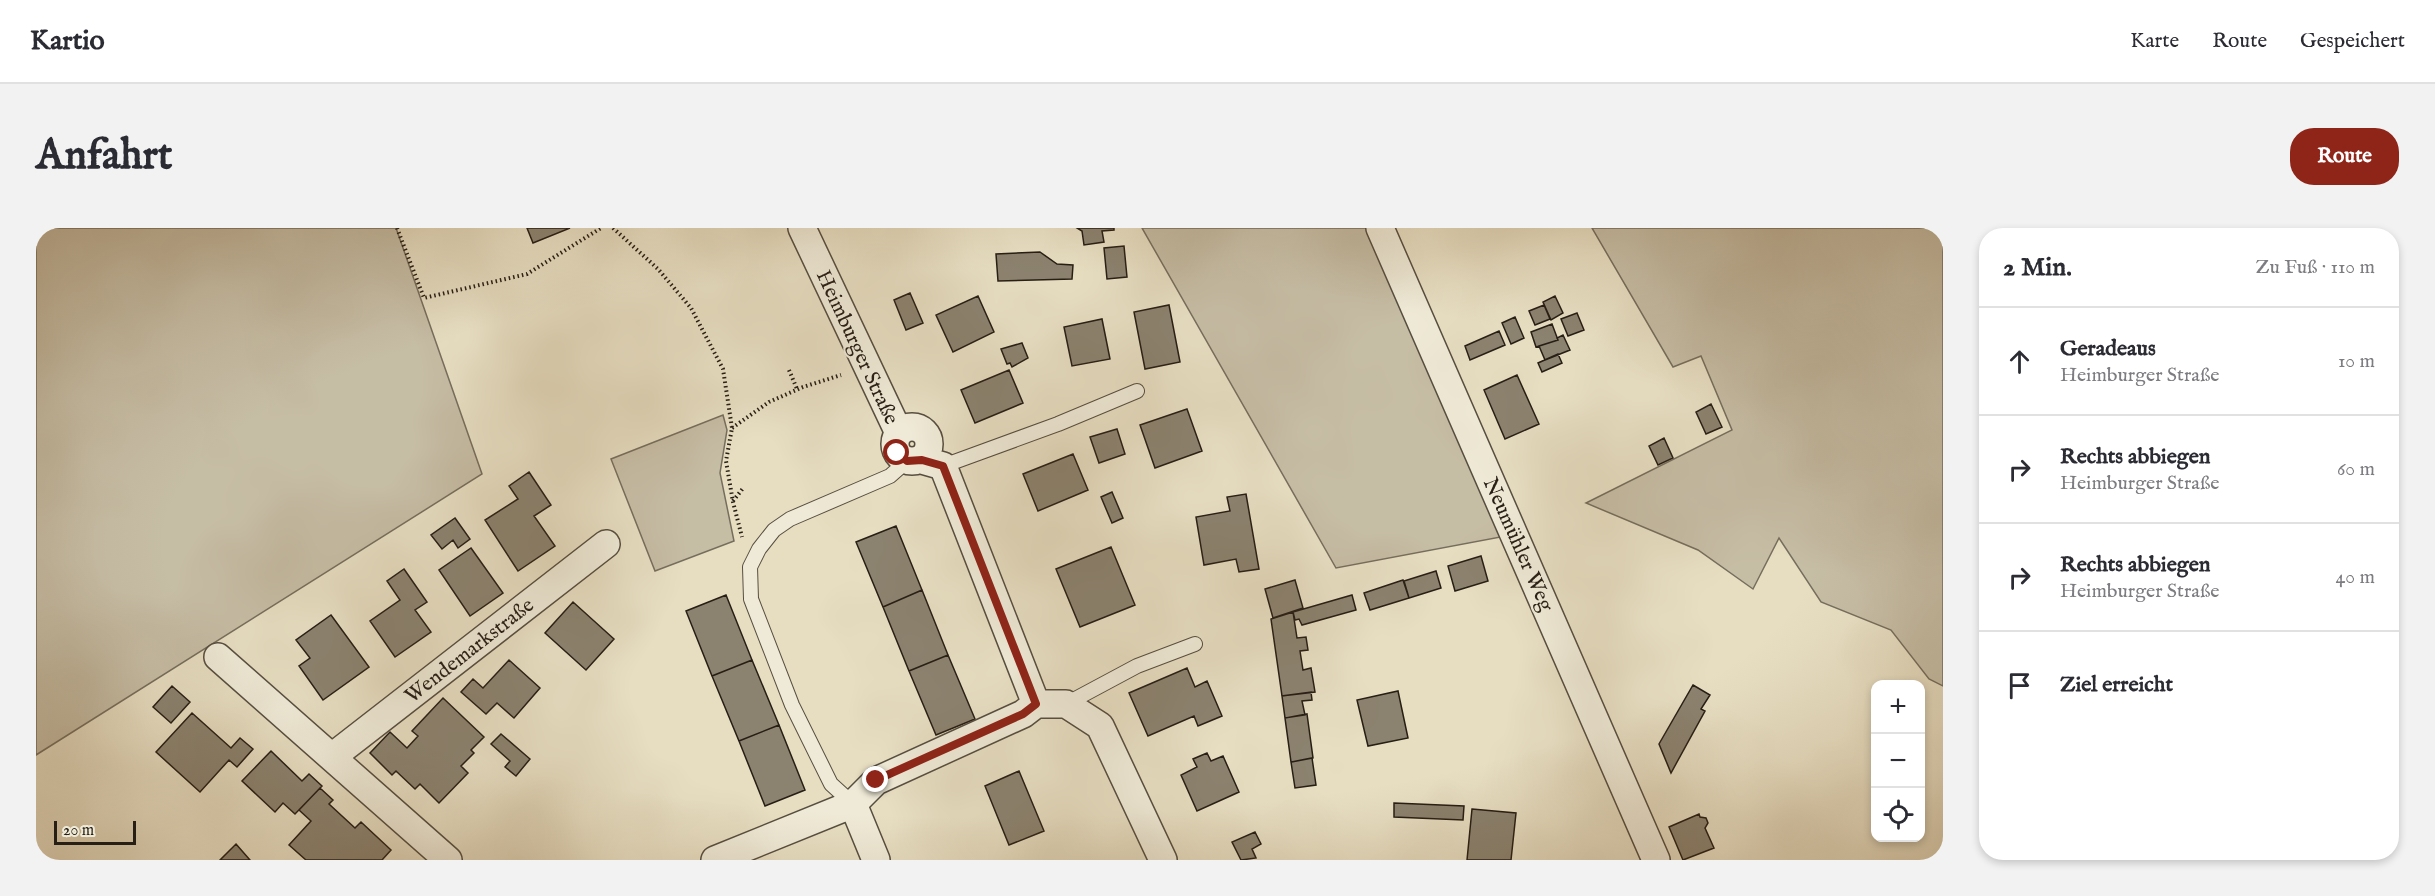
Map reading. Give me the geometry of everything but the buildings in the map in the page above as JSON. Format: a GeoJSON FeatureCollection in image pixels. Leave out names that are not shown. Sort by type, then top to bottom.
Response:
{"type":"FeatureCollection","features":[{"type":"Feature","properties":{"kind":"street","name":"Heimburger Straße"},"geometry":{"type":"LineString","coordinates":[[802,228],[899,433],[910,427],[923,431],[930,443],[924,462],[1036,704]]}},
{"type":"Feature","properties":{"kind":"street","name":"Neumühler Weg"},"geometry":{"type":"LineString","coordinates":[[1380,228],[1656,860]]}},
{"type":"Feature","properties":{"kind":"street","name":"Wendemarkstraße"},"geometry":{"type":"LineString","coordinates":[[332,757],[606,544]]}},
{"type":"Feature","properties":{"kind":"street"},"geometry":{"type":"LineString","coordinates":[[218,657],[448,860]]}},
{"type":"Feature","properties":{"kind":"street"},"geometry":{"type":"LineString","coordinates":[[715,860],[853,804],[876,780],[1023,714],[1036,704],[1066,704],[1100,726],[1163,860]]}},
{"type":"Feature","properties":{"kind":"street"},"geometry":{"type":"LineString","coordinates":[[853,804],[876,860]]}},
{"type":"Feature","properties":{"kind":"lane"},"geometry":{"type":"LineString","coordinates":[[853,804],[831,784],[792,705],[751,599],[750,567],[759,549],[774,530],[790,519],[890,476],[924,462],[1058,424],[1137,390]]}},
{"type":"Feature","properties":{"kind":"lane"},"geometry":{"type":"LineString","coordinates":[[1066,704],[1137,666],[1196,644]]}},
{"type":"Feature","properties":{"kind":"path"},"geometry":{"type":"LineString","coordinates":[[397,228],[424,298],[527,274],[601,228]]}},
{"type":"Feature","properties":{"kind":"path"},"geometry":{"type":"LineString","coordinates":[[613,228],[658,269],[691,308],[723,369],[732,428],[726,461],[733,502],[750,567]]}},
{"type":"Feature","properties":{"kind":"path"},"geometry":{"type":"LineString","coordinates":[[732,428],[769,402],[797,389],[868,367]]}},
{"type":"Feature","properties":{"kind":"path"},"geometry":{"type":"LineString","coordinates":[[789,370],[797,389]]}},
{"type":"Feature","properties":{"kind":"path"},"geometry":{"type":"LineString","coordinates":[[733,502],[744,487]]}},
{"type":"Feature","properties":{"kind":"shaded area"},"geometry":{"type":"Polygon","coordinates":[[[36,228],[396,228],[482,474],[36,755],[36,228]]]}},
{"type":"Feature","properties":{"kind":"shaded area"},"geometry":{"type":"Polygon","coordinates":[[[1142,228],[1377,228],[1506,536],[1336,568],[1142,228]]]}},
{"type":"Feature","properties":{"kind":"shaded area"},"geometry":{"type":"Polygon","coordinates":[[[1592,228],[1943,228],[1943,686],[1929,679],[1891,630],[1821,602],[1779,538],[1753,589],[1698,550],[1586,503],[1732,430],[1701,356],[1673,367],[1592,228]]]}},
{"type":"Feature","properties":{"kind":"shaded area"},"geometry":{"type":"Polygon","coordinates":[[[723,415],[727,430],[720,473],[734,541],[655,571],[611,459],[723,415]]]}},
{"type":"Feature","properties":{"kind":"route"},"geometry":{"type":"LineString","coordinates":[[876,780],[1023,714],[1036,704],[943,466],[922,460],[907,461],[897,453]]}}]}
